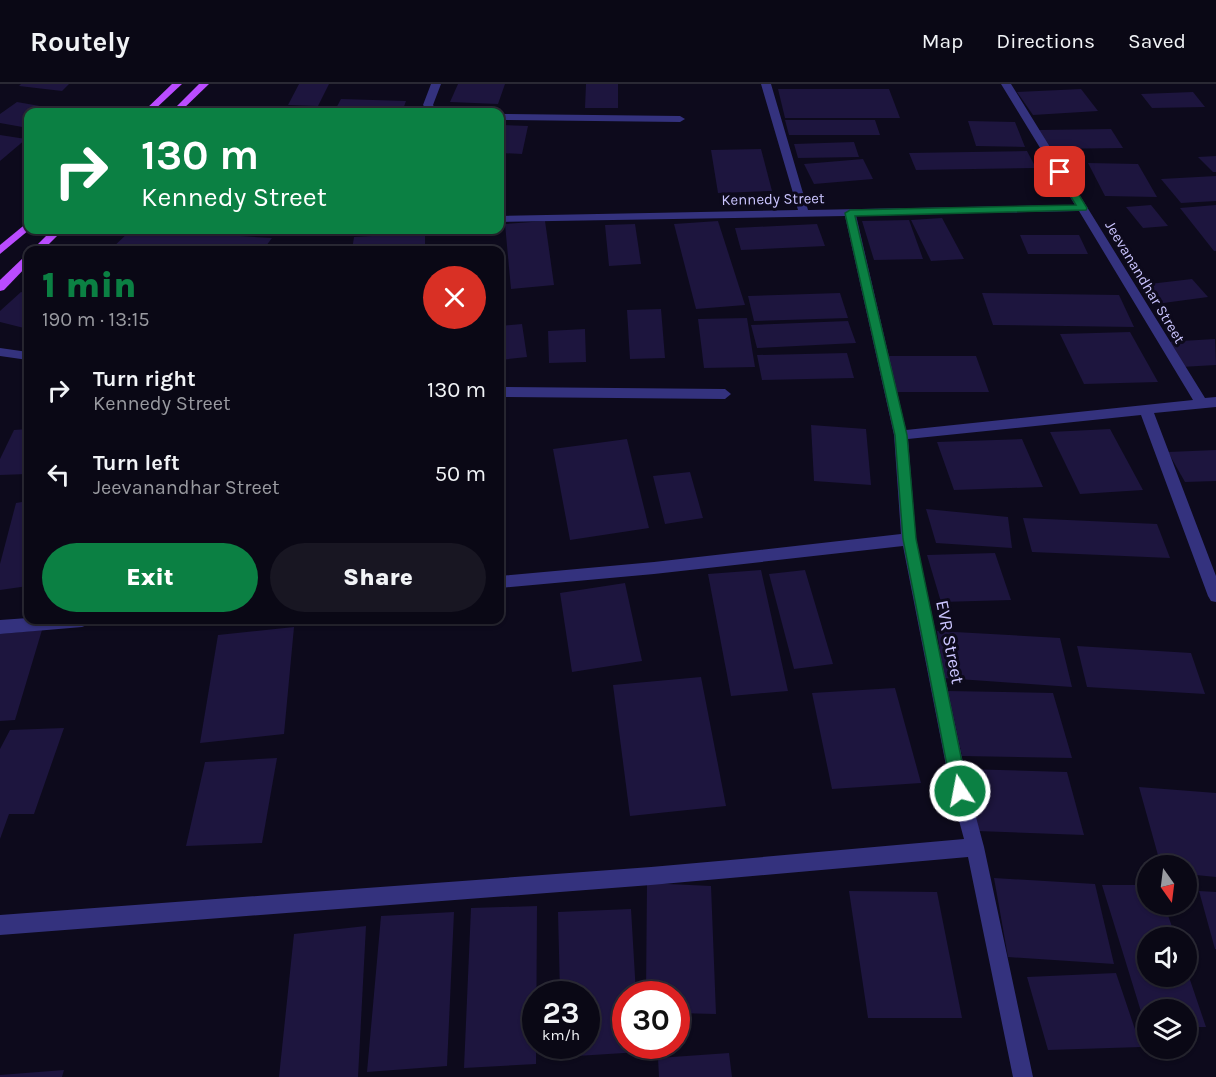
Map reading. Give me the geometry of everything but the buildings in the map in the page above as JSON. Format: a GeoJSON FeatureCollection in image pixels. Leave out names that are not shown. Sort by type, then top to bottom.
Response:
{"type":"FeatureCollection","features":[{"type":"Feature","properties":{"kind":"main road"},"geometry":{"type":"LineString","coordinates":[[151,108],[177,84]]}},
{"type":"Feature","properties":{"kind":"main road"},"geometry":{"type":"LineString","coordinates":[[179,108],[204,84]]}},
{"type":"Feature","properties":{"kind":"main road"},"geometry":{"type":"LineString","coordinates":[[0,251],[24,229]]}},
{"type":"Feature","properties":{"kind":"main road"},"geometry":{"type":"LineString","coordinates":[[41,246],[54,234]]}},
{"type":"Feature","properties":{"kind":"main road"},"geometry":{"type":"LineString","coordinates":[[0,287],[24,263]]}},
{"type":"Feature","properties":{"kind":"street"},"geometry":{"type":"LineString","coordinates":[[431,108],[428,105],[436,84]]}},
{"type":"Feature","properties":{"kind":"street"},"geometry":{"type":"LineString","coordinates":[[766,84],[804,214]]}},
{"type":"Feature","properties":{"kind":"street","name":"Jeevanandhar Street"},"geometry":{"type":"LineString","coordinates":[[1006,84],[1202,404]]}},
{"type":"Feature","properties":{"kind":"street"},"geometry":{"type":"LineString","coordinates":[[504,117],[680,119]]}},
{"type":"Feature","properties":{"kind":"street","name":"Kennedy Street"},"geometry":{"type":"LineString","coordinates":[[504,219],[1082,208]]}},
{"type":"Feature","properties":{"kind":"street","name":"EVR Street"},"geometry":{"type":"LineString","coordinates":[[850,213],[901,435],[909,539],[960,791],[975,848],[1023,1077]]}},
{"type":"Feature","properties":{"kind":"street"},"geometry":{"type":"LineString","coordinates":[[0,352],[24,355]]}},
{"type":"Feature","properties":{"kind":"street"},"geometry":{"type":"LineString","coordinates":[[504,392],[725,394]]}},
{"type":"Feature","properties":{"kind":"street"},"geometry":{"type":"LineString","coordinates":[[901,435],[1216,402]]}},
{"type":"Feature","properties":{"kind":"street"},"geometry":{"type":"LineString","coordinates":[[1146,410],[1216,596]]}},
{"type":"Feature","properties":{"kind":"street"},"geometry":{"type":"LineString","coordinates":[[504,582],[654,568],[909,539]]}},
{"type":"Feature","properties":{"kind":"street"},"geometry":{"type":"LineString","coordinates":[[0,627],[35,624]]}},
{"type":"Feature","properties":{"kind":"street"},"geometry":{"type":"LineString","coordinates":[[0,926],[651,876],[975,848]]}},
{"type":"Feature","properties":{"kind":"route"},"geometry":{"type":"LineString","coordinates":[[960,791],[909,539],[901,435],[850,213],[1082,208],[1060,172]]}}]}
